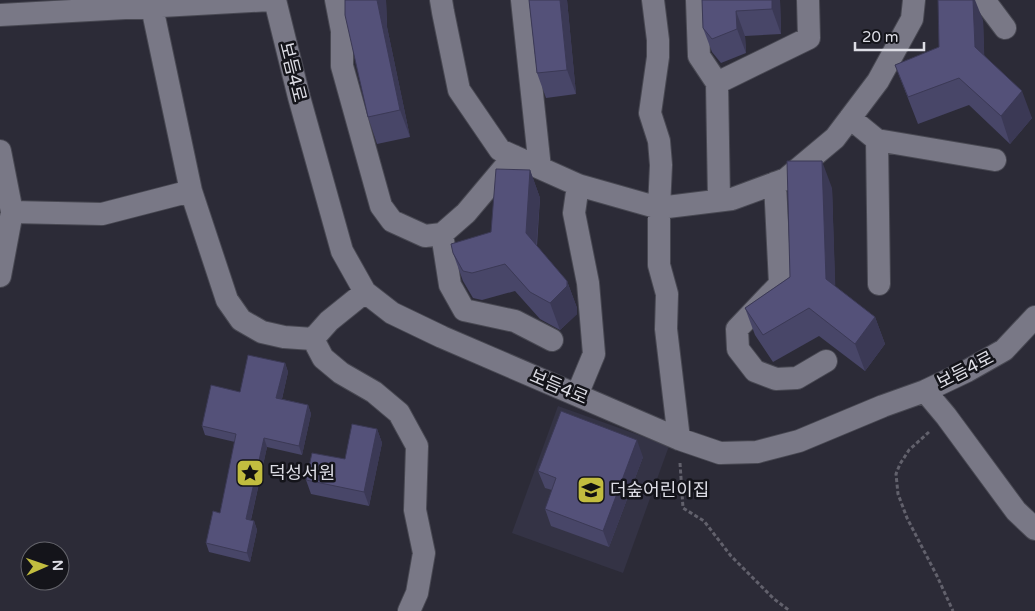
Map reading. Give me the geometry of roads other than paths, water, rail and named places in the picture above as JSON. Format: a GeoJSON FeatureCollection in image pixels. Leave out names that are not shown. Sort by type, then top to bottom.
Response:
{"type":"FeatureCollection","features":[{"type":"Feature","properties":{"kind":"street"},"geometry":{"type":"LineString","coordinates":[[0,16],[270,0]]}},
{"type":"Feature","properties":{"kind":"street","name":"보듬4로"},"geometry":{"type":"LineString","coordinates":[[275,0],[299,97],[342,251],[365,292],[392,313],[442,337],[679,439],[720,453],[756,452],[799,441],[883,406],[925,391],[967,371],[1004,350],[1035,317]]}},
{"type":"Feature","properties":{"kind":"street"},"geometry":{"type":"LineString","coordinates":[[336,0],[342,31],[342,66],[381,206],[392,221],[425,236],[442,234],[466,213],[514,156]]}},
{"type":"Feature","properties":{"kind":"street"},"geometry":{"type":"LineString","coordinates":[[441,0],[459,90],[500,150],[578,185],[659,208],[732,199],[786,179],[834,138],[878,81],[912,19],[914,0]]}},
{"type":"Feature","properties":{"kind":"street"},"geometry":{"type":"LineString","coordinates":[[522,0],[540,168]]}},
{"type":"Feature","properties":{"kind":"street"},"geometry":{"type":"LineString","coordinates":[[653,0],[658,57],[650,114],[659,141],[661,165],[659,265],[667,294],[666,329],[679,439]]}},
{"type":"Feature","properties":{"kind":"street"},"geometry":{"type":"LineString","coordinates":[[697,0],[699,56],[717,83],[719,200]]}},
{"type":"Feature","properties":{"kind":"street"},"geometry":{"type":"LineString","coordinates":[[717,83],[810,38],[808,0]]}},
{"type":"Feature","properties":{"kind":"street"},"geometry":{"type":"LineString","coordinates":[[984,0],[1005,28]]}},
{"type":"Feature","properties":{"kind":"street"},"geometry":{"type":"LineString","coordinates":[[152,7],[191,191],[228,300],[241,320],[262,332],[284,337],[312,339]]}},
{"type":"Feature","properties":{"kind":"street"},"geometry":{"type":"LineString","coordinates":[[850,118],[877,140],[995,160]]}},
{"type":"Feature","properties":{"kind":"street"},"geometry":{"type":"LineString","coordinates":[[877,140],[879,284]]}},
{"type":"Feature","properties":{"kind":"street"},"geometry":{"type":"LineString","coordinates":[[0,151],[12,212],[0,276]]}},
{"type":"Feature","properties":{"kind":"street"},"geometry":{"type":"LineString","coordinates":[[775,183],[780,284],[738,329],[738,350],[755,372],[776,379],[798,378],[826,361]]}},
{"type":"Feature","properties":{"kind":"street"},"geometry":{"type":"LineString","coordinates":[[577,395],[594,354],[588,283],[574,213],[578,185]]}},
{"type":"Feature","properties":{"kind":"street"},"geometry":{"type":"LineString","coordinates":[[12,212],[102,214],[191,191]]}},
{"type":"Feature","properties":{"kind":"street"},"geometry":{"type":"LineString","coordinates":[[442,234],[450,285],[464,310],[515,321],[552,340]]}},
{"type":"Feature","properties":{"kind":"street"},"geometry":{"type":"LineString","coordinates":[[312,339],[329,321],[365,292]]}},
{"type":"Feature","properties":{"kind":"street"},"geometry":{"type":"LineString","coordinates":[[312,339],[323,358],[341,373],[374,392],[399,413],[417,446],[415,510],[424,553],[417,593],[410,611]]}},
{"type":"Feature","properties":{"kind":"street"},"geometry":{"type":"LineString","coordinates":[[925,391],[946,416],[1016,511],[1035,529]]}},
{"type":"Feature","properties":{"kind":"place","name":"덕성서원"},"geometry":{"type":"Point","coordinates":[250,473]}},
{"type":"Feature","properties":{"kind":"place","name":"더숲어린이집"},"geometry":{"type":"Point","coordinates":[591,490]}}]}
